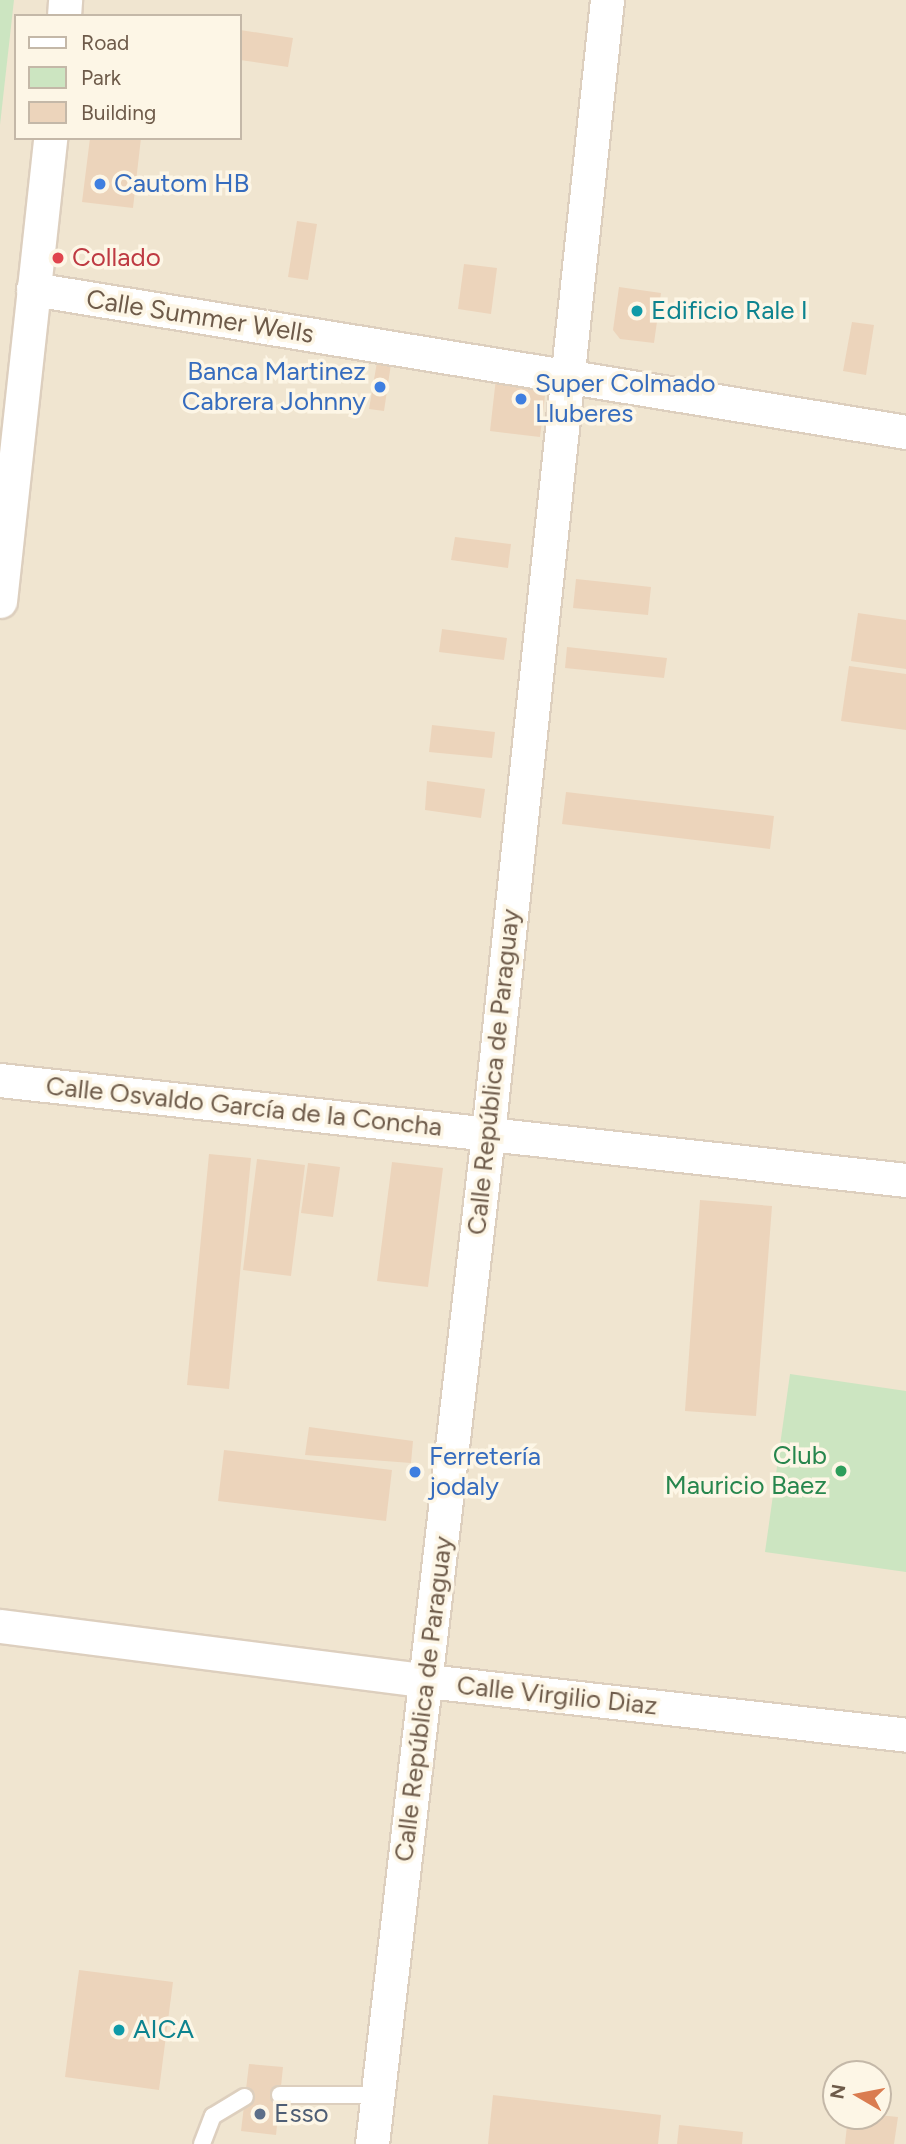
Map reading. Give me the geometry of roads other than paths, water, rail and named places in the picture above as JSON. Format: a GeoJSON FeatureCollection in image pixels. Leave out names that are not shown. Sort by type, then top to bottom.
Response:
{"type":"FeatureCollection","features":[{"type":"Feature","properties":{"kind":"street","name":"Calle República de Paraguay"},"geometry":{"type":"LineString","coordinates":[[372,2144],[488,1134],[607,0]]}},
{"type":"Feature","properties":{"kind":"street"},"geometry":{"type":"LineString","coordinates":[[0,601],[50,140]]}},
{"type":"Feature","properties":{"kind":"street","name":"Calle Summer Wells"},"geometry":{"type":"LineString","coordinates":[[33,289],[906,432]]}},
{"type":"Feature","properties":{"kind":"street","name":"Calle Osvaldo García de la Concha"},"geometry":{"type":"LineString","coordinates":[[0,1080],[906,1180]]}},
{"type":"Feature","properties":{"kind":"street","name":"Calle Virgilio Diaz"},"geometry":{"type":"LineString","coordinates":[[0,1626],[427,1681],[906,1735]]}},
{"type":"Feature","properties":{"kind":"lane"},"geometry":{"type":"LineString","coordinates":[[280,2095],[378,2095]]}},
{"type":"Feature","properties":{"kind":"lane"},"geometry":{"type":"LineString","coordinates":[[202,2144],[213,2116],[245,2098]]}},
{"type":"Feature","properties":{"kind":"place","name":"Cautom HB"},"geometry":{"type":"Point","coordinates":[100,184]}},
{"type":"Feature","properties":{"kind":"place","name":"Collado"},"geometry":{"type":"Point","coordinates":[58,258]}},
{"type":"Feature","properties":{"kind":"place","name":"Edificio Rale I"},"geometry":{"type":"Point","coordinates":[637,311]}},
{"type":"Feature","properties":{"kind":"place","name":"Banca Martinez Cabrera Johnny"},"geometry":{"type":"Point","coordinates":[380,387]}},
{"type":"Feature","properties":{"kind":"place","name":"Super Colmado Lluberes"},"geometry":{"type":"Point","coordinates":[521,399]}},
{"type":"Feature","properties":{"kind":"place","name":"Club Mauricio Baez"},"geometry":{"type":"Point","coordinates":[841,1471]}},
{"type":"Feature","properties":{"kind":"place","name":"Ferretería jodaly"},"geometry":{"type":"Point","coordinates":[415,1472]}},
{"type":"Feature","properties":{"kind":"place","name":"AICA"},"geometry":{"type":"Point","coordinates":[119,2030]}},
{"type":"Feature","properties":{"kind":"place","name":"Esso"},"geometry":{"type":"Point","coordinates":[260,2114]}}]}
